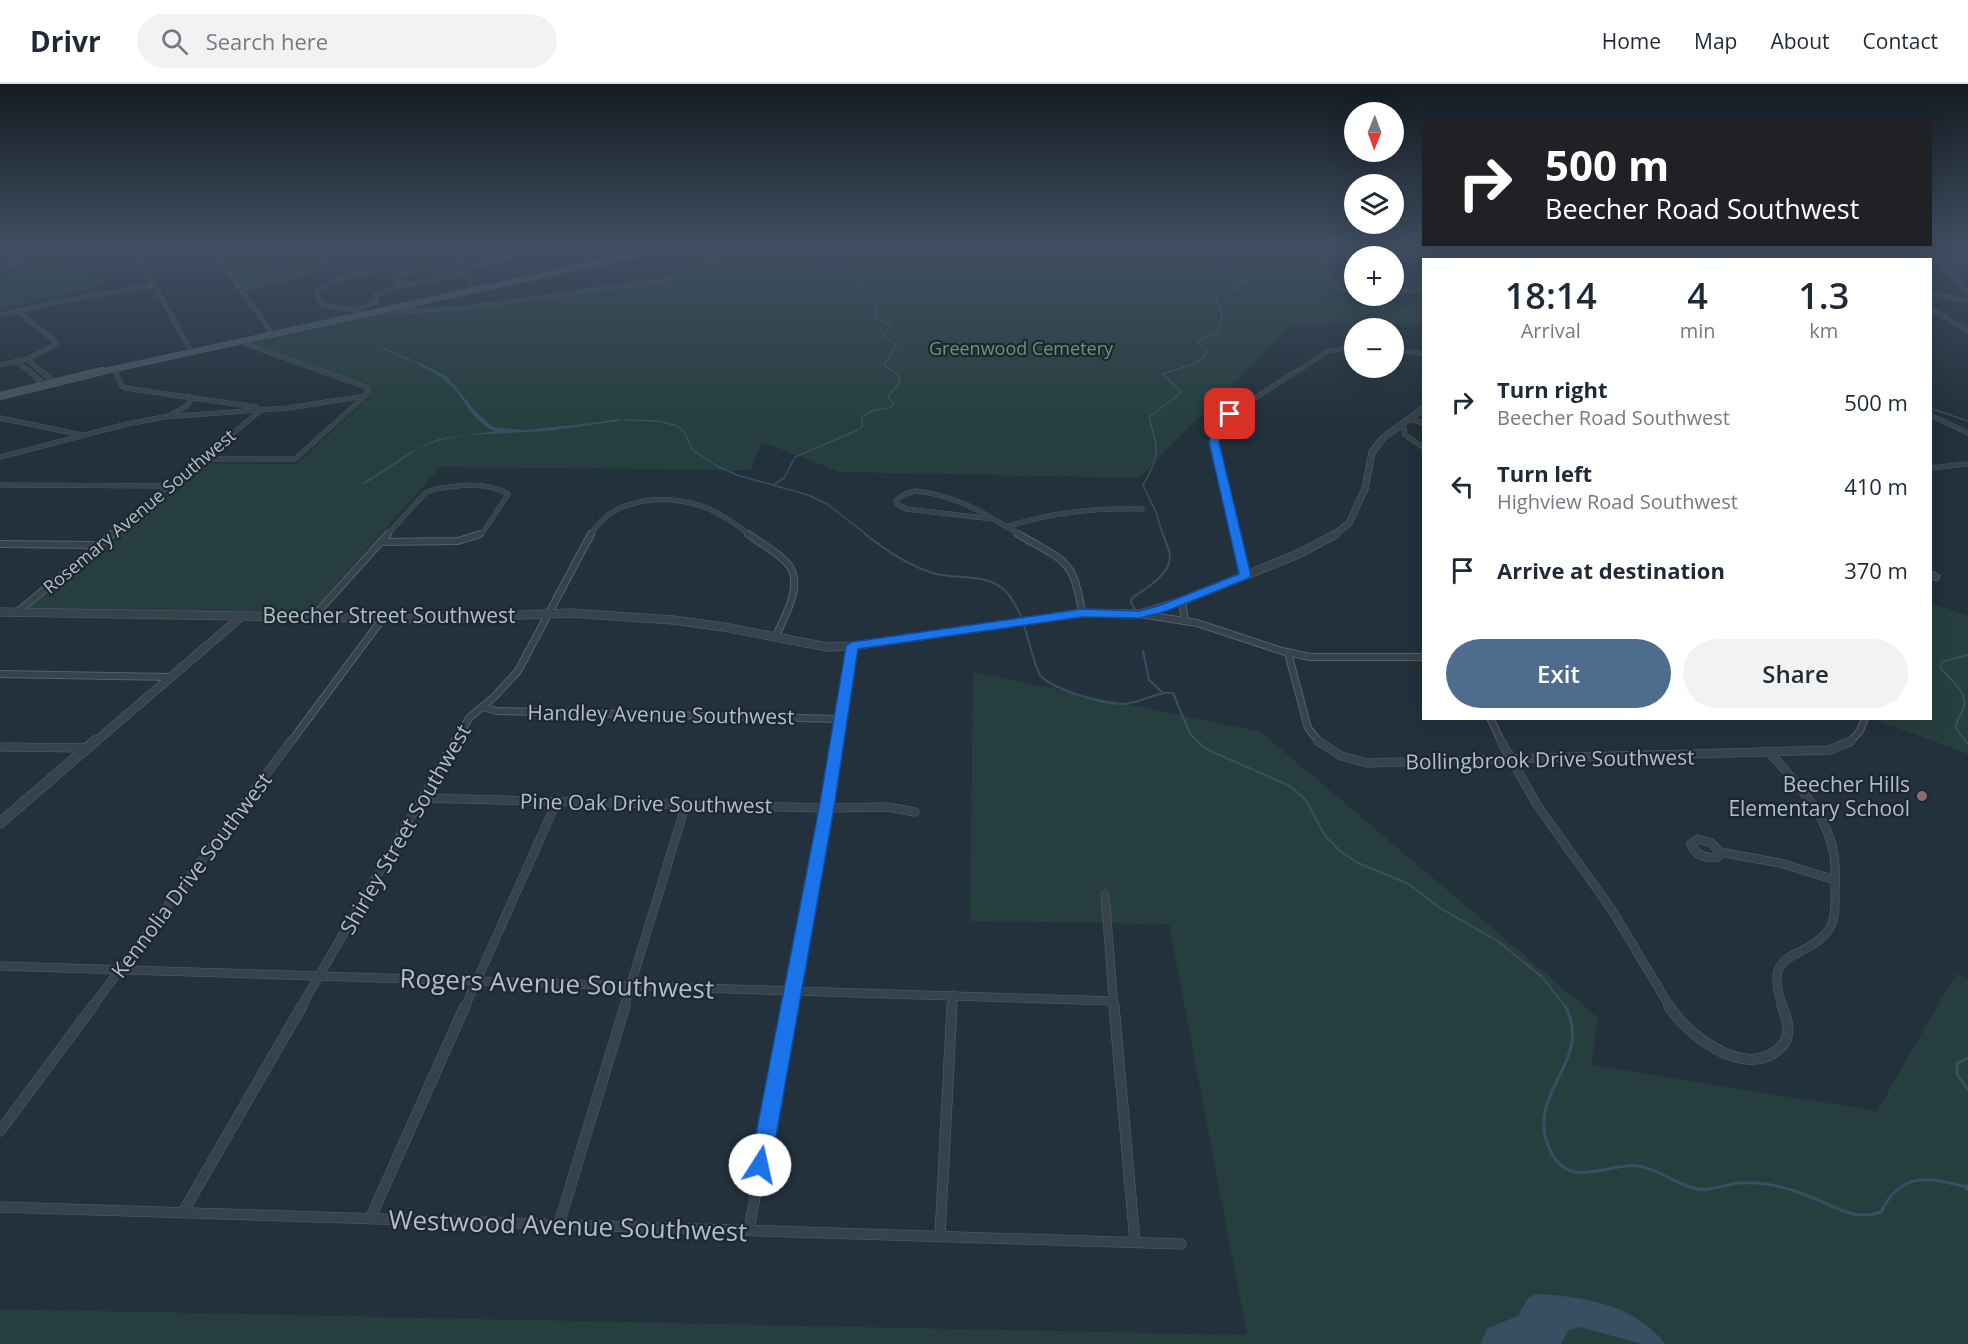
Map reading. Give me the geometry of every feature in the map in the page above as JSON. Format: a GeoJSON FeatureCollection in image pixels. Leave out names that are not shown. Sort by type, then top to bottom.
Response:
{"type":"FeatureCollection","features":[{"type":"Feature","properties":{"kind":"main road"},"geometry":{"type":"LineString","coordinates":[[0,396],[114,368],[412,303]]}},
{"type":"Feature","properties":{"kind":"street"},"geometry":{"type":"LineString","coordinates":[[0,315],[60,303]]}},
{"type":"Feature","properties":{"kind":"street"},"geometry":{"type":"LineString","coordinates":[[164,303],[191,351]]}},
{"type":"Feature","properties":{"kind":"street"},"geometry":{"type":"LineString","coordinates":[[250,303],[272,333]]}},
{"type":"Feature","properties":{"kind":"street"},"geometry":{"type":"LineString","coordinates":[[321,303],[322,305],[355,310],[375,303]]}},
{"type":"Feature","properties":{"kind":"street"},"geometry":{"type":"LineString","coordinates":[[375,311],[465,308],[502,303]]}},
{"type":"Feature","properties":{"kind":"street"},"geometry":{"type":"LineString","coordinates":[[1932,309],[1968,331]]}},
{"type":"Feature","properties":{"kind":"street"},"geometry":{"type":"LineString","coordinates":[[355,310],[360,314]]}},
{"type":"Feature","properties":{"kind":"street"},"geometry":{"type":"LineString","coordinates":[[0,364],[27,359],[51,348],[56,342],[17,311]]}},
{"type":"Feature","properties":{"kind":"street"},"geometry":{"type":"LineString","coordinates":[[200,459],[295,459],[365,396],[368,390],[366,387],[238,341]]}},
{"type":"Feature","properties":{"kind":"street"},"geometry":{"type":"LineString","coordinates":[[1245,575],[1214,442],[1217,428],[1230,414],[1328,351],[1344,349]]}},
{"type":"Feature","properties":{"kind":"street"},"geometry":{"type":"LineString","coordinates":[[1404,351],[1422,354]]}},
{"type":"Feature","properties":{"kind":"street"},"geometry":{"type":"LineString","coordinates":[[27,359],[54,382]]}},
{"type":"Feature","properties":{"kind":"street"},"geometry":{"type":"LineString","coordinates":[[17,362],[44,384]]}},
{"type":"Feature","properties":{"kind":"street"},"geometry":{"type":"LineString","coordinates":[[114,368],[121,385],[125,388],[272,409]]}},
{"type":"Feature","properties":{"kind":"street"},"geometry":{"type":"LineString","coordinates":[[164,417],[187,406],[190,401],[189,396]]}},
{"type":"Feature","properties":{"kind":"street"},"geometry":{"type":"LineString","coordinates":[[0,458],[82,435],[164,417],[306,406],[365,396]]}},
{"type":"Feature","properties":{"kind":"street"},"geometry":{"type":"LineString","coordinates":[[1140,614],[1182,601],[1329,539],[1349,523],[1365,489],[1372,452],[1383,438],[1422,409]]}},
{"type":"Feature","properties":{"kind":"street","name":"Rosemary Avenue Southwest"},"geometry":{"type":"LineString","coordinates":[[16,613],[261,410]]}},
{"type":"Feature","properties":{"kind":"street"},"geometry":{"type":"LineString","coordinates":[[1932,416],[1968,433]]}},
{"type":"Feature","properties":{"kind":"street"},"geometry":{"type":"LineString","coordinates":[[0,418],[14,423],[76,432],[82,435]]}},
{"type":"Feature","properties":{"kind":"street"},"geometry":{"type":"LineString","coordinates":[[1406,421],[1422,423]]}},
{"type":"Feature","properties":{"kind":"street"},"geometry":{"type":"LineString","coordinates":[[1406,421],[1405,435],[1422,447]]}},
{"type":"Feature","properties":{"kind":"street"},"geometry":{"type":"LineString","coordinates":[[1932,468],[1968,464]]}},
{"type":"Feature","properties":{"kind":"street"},"geometry":{"type":"LineString","coordinates":[[0,485],[167,486]]}},
{"type":"Feature","properties":{"kind":"street"},"geometry":{"type":"LineString","coordinates":[[313,617],[381,542],[425,494],[432,489],[447,486],[495,488],[505,490],[508,494],[484,531],[475,537],[458,541],[381,542]]}},
{"type":"Feature","properties":{"kind":"street"},"geometry":{"type":"LineString","coordinates":[[993,519],[906,509],[897,504],[896,500],[905,493],[914,491],[940,495],[970,505],[1065,562],[1074,572],[1082,613]]}},
{"type":"Feature","properties":{"kind":"street","name":"Shirley Street Southwest"},"geometry":{"type":"LineString","coordinates":[[183,1212],[469,718],[495,696],[518,671],[595,527],[604,516],[634,502],[673,501],[694,504],[714,512],[786,562],[794,572],[796,587],[776,636]]}},
{"type":"Feature","properties":{"kind":"street"},"geometry":{"type":"LineString","coordinates":[[1006,527],[1041,515],[1074,509],[1143,509]]}},
{"type":"Feature","properties":{"kind":"street"},"geometry":{"type":"LineString","coordinates":[[0,544],[97,545]]}},
{"type":"Feature","properties":{"kind":"street"},"geometry":{"type":"LineString","coordinates":[[1182,601],[1185,621]]}},
{"type":"Feature","properties":{"kind":"street"},"geometry":{"type":"LineString","coordinates":[[1156,610],[1288,653],[1331,659],[1422,657]]}},
{"type":"Feature","properties":{"kind":"street","name":"Beecher Street Southwest"},"geometry":{"type":"LineString","coordinates":[[0,612],[448,619],[549,613],[673,620],[776,636],[827,647],[852,646],[1030,619]]}},
{"type":"Feature","properties":{"kind":"street"},"geometry":{"type":"LineString","coordinates":[[1030,619],[1082,613],[1140,614],[1185,621]]}},
{"type":"Feature","properties":{"kind":"street"},"geometry":{"type":"LineString","coordinates":[[0,823],[242,616]]}},
{"type":"Feature","properties":{"kind":"street","name":"Kennolia Drive Southwest"},"geometry":{"type":"LineString","coordinates":[[0,1131],[383,618]]}},
{"type":"Feature","properties":{"kind":"street"},"geometry":{"type":"LineString","coordinates":[[749,1230],[826,808],[852,646]]}},
{"type":"Feature","properties":{"kind":"street","name":"Bollingbrook Drive Southwest"},"geometry":{"type":"LineString","coordinates":[[1288,653],[1308,728],[1317,741],[1333,753],[1367,763],[1772,753],[1844,747],[1862,731],[1865,720]]}},
{"type":"Feature","properties":{"kind":"street"},"geometry":{"type":"LineString","coordinates":[[0,674],[171,677]]}},
{"type":"Feature","properties":{"kind":"street","name":"Handley Avenue Southwest"},"geometry":{"type":"LineString","coordinates":[[482,707],[496,711],[841,719]]}},
{"type":"Feature","properties":{"kind":"street"},"geometry":{"type":"LineString","coordinates":[[1491,720],[1509,760],[1554,832],[1618,920],[1679,1021],[1702,1041],[1741,1058],[1764,1058],[1780,1049],[1786,1040],[1787,1020],[1776,990],[1776,975],[1788,957],[1818,942],[1829,930],[1835,914],[1834,850],[1825,824],[1772,753]]}},
{"type":"Feature","properties":{"kind":"street"},"geometry":{"type":"LineString","coordinates":[[0,747],[87,748]]}},
{"type":"Feature","properties":{"kind":"street","name":"Pine Oak Drive Southwest"},"geometry":{"type":"LineString","coordinates":[[422,798],[826,808],[888,807],[915,813]]}},
{"type":"Feature","properties":{"kind":"street"},"geometry":{"type":"LineString","coordinates":[[370,1219],[557,801]]}},
{"type":"Feature","properties":{"kind":"street"},"geometry":{"type":"LineString","coordinates":[[559,1224],[686,804]]}},
{"type":"Feature","properties":{"kind":"street"},"geometry":{"type":"LineString","coordinates":[[1720,852],[1780,863],[1835,880]]}},
{"type":"Feature","properties":{"kind":"street"},"geometry":{"type":"LineString","coordinates":[[1105,894],[1135,1242]]}},
{"type":"Feature","properties":{"kind":"street","name":"Rogers Avenue Southwest"},"geometry":{"type":"LineString","coordinates":[[0,966],[631,984],[1114,1001]]}},
{"type":"Feature","properties":{"kind":"street"},"geometry":{"type":"LineString","coordinates":[[940,1236],[952,995]]}},
{"type":"Feature","properties":{"kind":"street","name":"Westwood Avenue Southwest"},"geometry":{"type":"LineString","coordinates":[[0,1207],[1181,1244]]}},
{"type":"Feature","properties":{"kind":"green space"},"geometry":{"type":"Polygon","coordinates":[[[0,303],[30,303],[0,310],[0,303]]]}},
{"type":"Feature","properties":{"kind":"green space","name":"Greenwood Cemetery"},"geometry":{"type":"Polygon","coordinates":[[[501,303],[1344,303],[1344,306],[1421,306],[1422,325],[1404,325],[1404,318],[1344,318],[1344,324],[1293,324],[1139,478],[840,472],[762,442],[751,470],[440,467],[312,612],[20,611],[199,463],[297,464],[369,397],[365,386],[235,341],[377,310],[449,310],[501,303]]]}},
{"type":"Feature","properties":{"kind":"green space"},"geometry":{"type":"Polygon","coordinates":[[[1932,603],[1968,616],[1968,754],[1876,720],[1932,720],[1932,603]]]}},
{"type":"Feature","properties":{"kind":"green space"},"geometry":{"type":"Polygon","coordinates":[[[973,672],[1261,732],[1598,1018],[1591,1065],[1877,1111],[1956,974],[1968,978],[1968,1344],[0,1344],[0,1309],[1247,1335],[1169,924],[970,921],[973,672]]]}},
{"type":"Feature","properties":{"kind":"water"},"geometry":{"type":"Polygon","coordinates":[[[421,363],[448,377],[474,410],[493,427],[524,430],[634,419],[547,431],[469,435],[440,440],[412,451],[438,439],[495,431],[475,417],[446,381],[417,365],[421,363]]]}},
{"type":"Feature","properties":{"kind":"water"},"geometry":{"type":"Polygon","coordinates":[[[1536,1294],[1571,1297],[1607,1305],[1639,1320],[1665,1344],[1643,1344],[1579,1327],[1568,1331],[1561,1344],[1480,1344],[1488,1328],[1518,1316],[1528,1298],[1536,1294]]]}},
{"type":"Feature","properties":{"kind":"waterway"},"geometry":{"type":"LineString","coordinates":[[773,485],[784,478],[795,457],[858,430],[862,427],[862,417],[872,411],[892,407],[893,403],[888,397],[900,381],[898,375],[884,365],[896,346],[883,334],[889,329],[888,324],[875,316],[878,307],[875,303]]}},
{"type":"Feature","properties":{"kind":"waterway"},"geometry":{"type":"LineString","coordinates":[[1163,535],[1156,512],[1143,485],[1153,466],[1156,452],[1149,417],[1182,392],[1162,374],[1193,364],[1204,357],[1206,349],[1197,341],[1218,333],[1222,315],[1217,303]]}},
{"type":"Feature","properties":{"kind":"waterway"},"geometry":{"type":"LineString","coordinates":[[384,349],[422,365]]}},
{"type":"Feature","properties":{"kind":"waterway"},"geometry":{"type":"LineString","coordinates":[[1932,409],[1968,421]]}},
{"type":"Feature","properties":{"kind":"waterway"},"geometry":{"type":"LineString","coordinates":[[574,426],[619,420]]}},
{"type":"Feature","properties":{"kind":"waterway"},"geometry":{"type":"LineString","coordinates":[[625,420],[658,421],[677,426],[684,432],[693,450],[715,465],[737,475],[808,495],[827,504],[867,535]]}},
{"type":"Feature","properties":{"kind":"waterway"},"geometry":{"type":"LineString","coordinates":[[363,484],[414,451]]}},
{"type":"Feature","properties":{"kind":"waterway"},"geometry":{"type":"LineString","coordinates":[[865,534],[899,557],[926,571],[987,581],[1005,590],[1020,614],[1040,675],[1055,686],[1090,698],[1120,704],[1173,693],[1190,734],[1206,749],[1290,786],[1306,800],[1325,836],[1340,851],[1358,863],[1409,884],[1440,908],[1499,942],[1542,977],[1566,1007]]}},
{"type":"Feature","properties":{"kind":"waterway"},"geometry":{"type":"LineString","coordinates":[[1135,609],[1131,603],[1132,598],[1156,581],[1169,564],[1170,554],[1163,534]]}},
{"type":"Feature","properties":{"kind":"waterway"},"geometry":{"type":"LineString","coordinates":[[1143,651],[1149,680],[1162,692]]}},
{"type":"Feature","properties":{"kind":"waterway"},"geometry":{"type":"LineString","coordinates":[[1968,655],[1942,662],[1940,667],[1963,696],[1964,707],[1956,729],[1968,744]]}},
{"type":"Feature","properties":{"kind":"waterway"},"geometry":{"type":"LineString","coordinates":[[1565,1006],[1572,1026],[1572,1044],[1550,1095],[1545,1112],[1544,1131],[1551,1152],[1559,1164],[1569,1170],[1579,1173],[1638,1166],[1654,1170],[1689,1187],[1703,1190],[1736,1183],[1767,1184],[1800,1193],[1853,1214],[1862,1215],[1881,1212],[1897,1189],[1917,1180],[1940,1181],[1967,1187]]}},
{"type":"Feature","properties":{"kind":"waterway"},"geometry":{"type":"LineString","coordinates":[[1968,1058],[1957,1063],[1957,1074],[1968,1090]]}},
{"type":"Feature","properties":{"kind":"waterway"},"geometry":{"type":"LineString","coordinates":[[1967,1187],[1968,1189]]}},
{"type":"Feature","properties":{"kind":"place","name":"Beecher Hills Elementary School"},"geometry":{"type":"Point","coordinates":[1922,796]}},
{"type":"Feature","properties":{"kind":"route"},"geometry":{"type":"LineString","coordinates":[[760,1165],[826,808],[852,646],[1013,621],[1082,613],[1140,614],[1182,601],[1245,575],[1214,442],[1217,428],[1230,414]]}}]}
